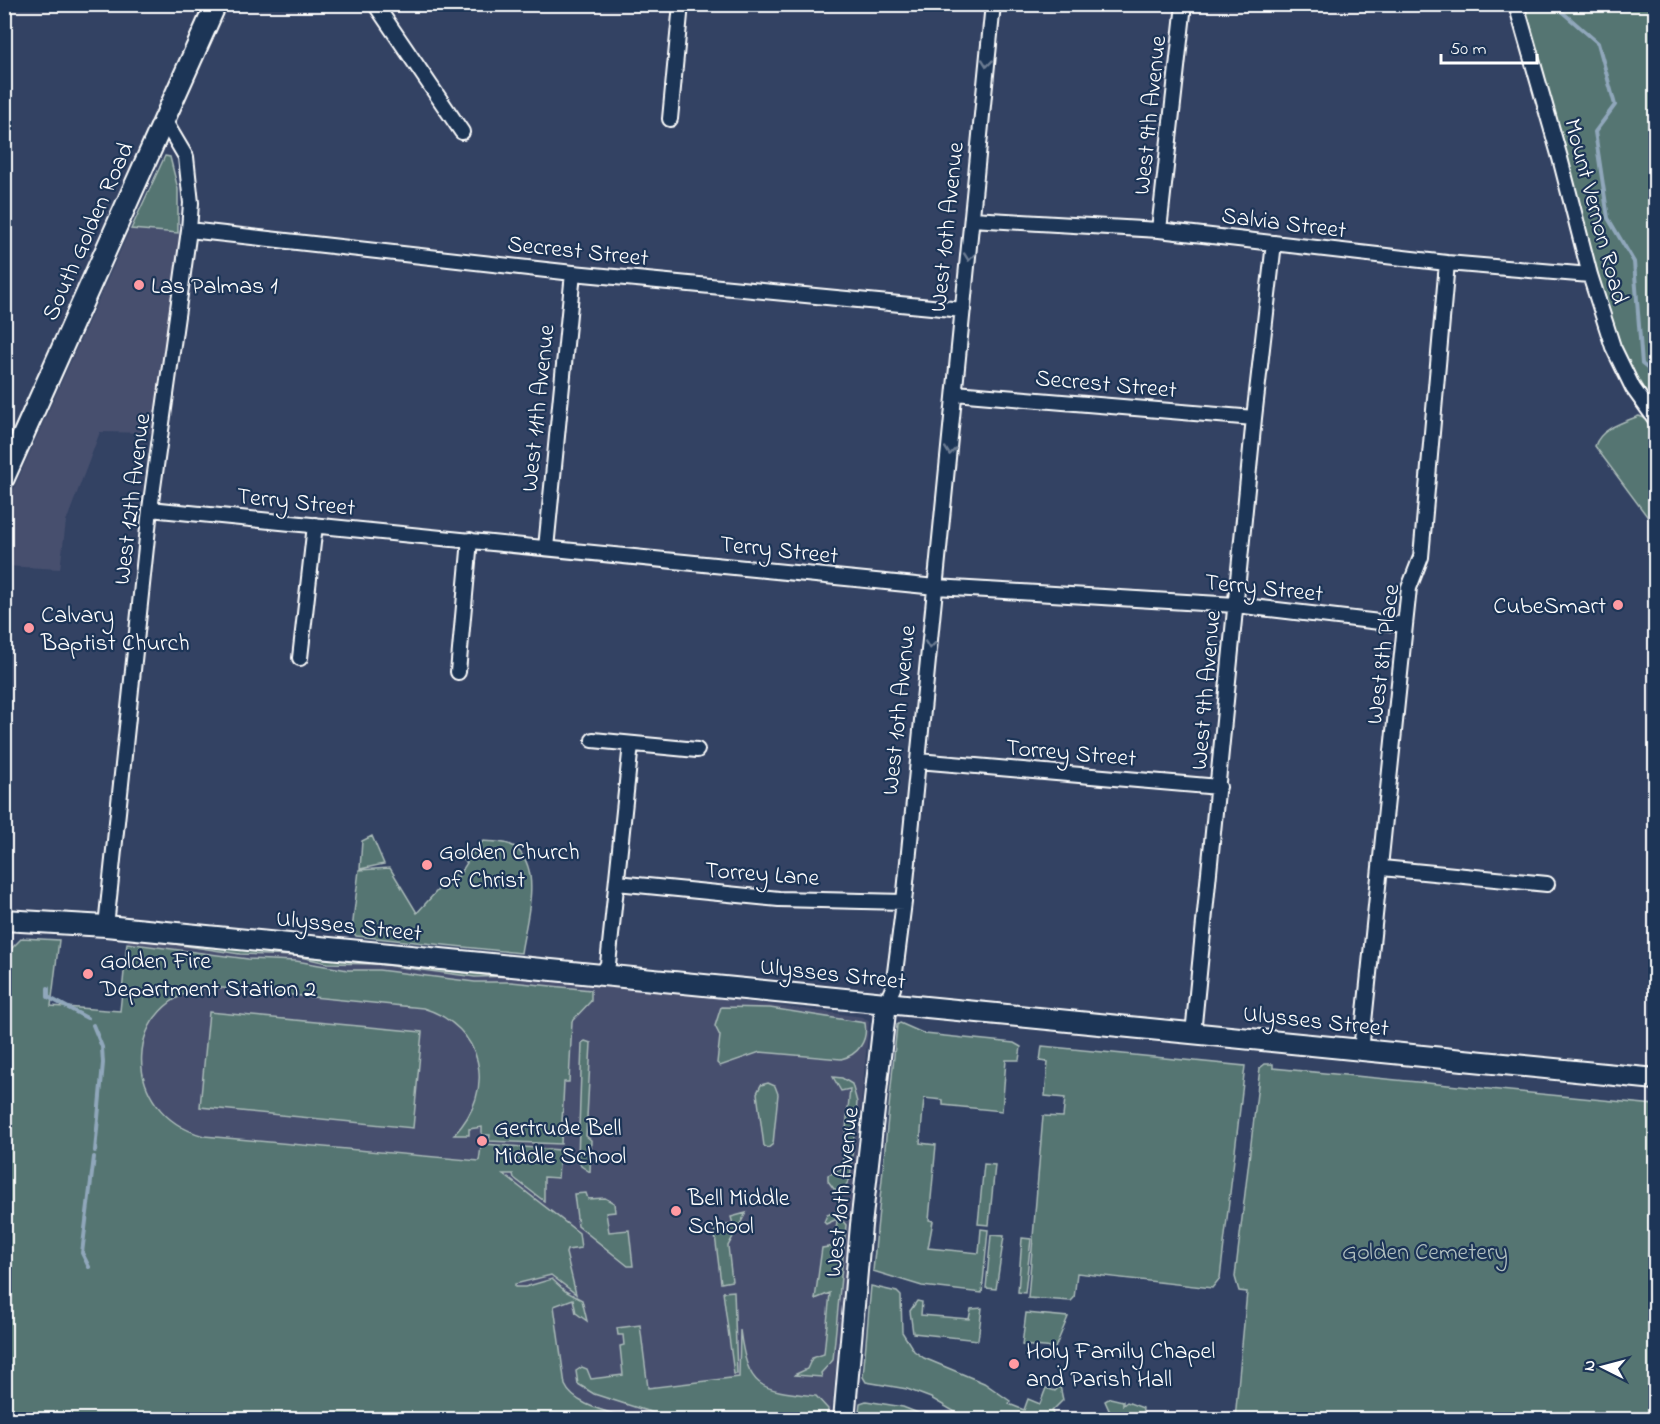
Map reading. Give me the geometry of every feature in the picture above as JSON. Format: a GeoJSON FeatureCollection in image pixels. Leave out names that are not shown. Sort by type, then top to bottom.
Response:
{"type":"FeatureCollection","features":[{"type":"Feature","properties":{"kind":"street","name":"South Golden Road"},"geometry":{"type":"LineString","coordinates":[[4,478],[216,4]]}},
{"type":"Feature","properties":{"kind":"street"},"geometry":{"type":"LineString","coordinates":[[375,4],[462,132]]}},
{"type":"Feature","properties":{"kind":"street"},"geometry":{"type":"LineString","coordinates":[[670,119],[681,4]]}},
{"type":"Feature","properties":{"kind":"street","name":"West 10th Avenue"},"geometry":{"type":"LineString","coordinates":[[844,1419],[861,1225],[886,1003],[893,988],[904,902],[993,4]]}},
{"type":"Feature","properties":{"kind":"street","name":"West 9th Avenue"},"geometry":{"type":"LineString","coordinates":[[1159,230],[1185,4]]}},
{"type":"Feature","properties":{"kind":"street","name":"Mount Vernon Road"},"geometry":{"type":"LineString","coordinates":[[1516,4],[1612,347],[1633,388],[1656,420]]}},
{"type":"Feature","properties":{"kind":"street","name":"West 12th Avenue"},"geometry":{"type":"LineString","coordinates":[[106,926],[150,508],[191,203],[186,157],[164,120]]}},
{"type":"Feature","properties":{"kind":"street","name":"Salvia Street"},"geometry":{"type":"LineString","coordinates":[[972,219],[1159,230],[1447,263],[1590,275]]}},
{"type":"Feature","properties":{"kind":"street","name":"Secrest Street"},"geometry":{"type":"LineString","coordinates":[[189,230],[573,273],[963,310]]}},
{"type":"Feature","properties":{"kind":"street","name":"West 9th Avenue"},"geometry":{"type":"LineString","coordinates":[[1193,1034],[1254,418],[1274,243]]}},
{"type":"Feature","properties":{"kind":"street","name":"West 8th Place"},"geometry":{"type":"LineString","coordinates":[[1361,1050],[1382,868],[1409,588],[1421,557],[1447,263]]}},
{"type":"Feature","properties":{"kind":"street","name":"West 11th Avenue"},"geometry":{"type":"LineString","coordinates":[[546,548],[573,273]]}},
{"type":"Feature","properties":{"kind":"street","name":"Secrest Street"},"geometry":{"type":"LineString","coordinates":[[955,393],[1254,418]]}},
{"type":"Feature","properties":{"kind":"street","name":"Terry Street"},"geometry":{"type":"LineString","coordinates":[[150,508],[936,587],[1236,605],[1405,625]]}},
{"type":"Feature","properties":{"kind":"street"},"geometry":{"type":"LineString","coordinates":[[300,658],[315,525]]}},
{"type":"Feature","properties":{"kind":"street"},"geometry":{"type":"LineString","coordinates":[[458,672],[470,540]]}},
{"type":"Feature","properties":{"kind":"street"},"geometry":{"type":"LineString","coordinates":[[593,740],[697,750]]}},
{"type":"Feature","properties":{"kind":"street"},"geometry":{"type":"LineString","coordinates":[[605,970],[617,883],[631,744]]}},
{"type":"Feature","properties":{"kind":"street","name":"Torrey Street"},"geometry":{"type":"LineString","coordinates":[[918,761],[1219,787]]}},
{"type":"Feature","properties":{"kind":"street"},"geometry":{"type":"LineString","coordinates":[[1382,868],[1547,884]]}},
{"type":"Feature","properties":{"kind":"street","name":"Torrey Lane"},"geometry":{"type":"LineString","coordinates":[[617,883],[779,899],[904,902]]}},
{"type":"Feature","properties":{"kind":"street","name":"Ulysses Street"},"geometry":{"type":"LineString","coordinates":[[4,920],[106,926],[605,970],[886,1003],[1656,1079]]}},
{"type":"Feature","properties":{"kind":"shaded area"},"geometry":{"type":"Polygon","coordinates":[[[130,229],[180,234],[153,433],[100,432],[66,522],[60,569],[5,566],[5,508],[130,229]]]}},
{"type":"Feature","properties":{"kind":"shaded area","name":"Gertrude Bell Middle School"},"geometry":{"type":"Polygon","coordinates":[[[128,937],[669,992],[863,1017],[869,1022],[831,1419],[612,1419],[94,1261],[128,937]]]}},
{"type":"Feature","properties":{"kind":"green space"},"geometry":{"type":"Polygon","coordinates":[[[1522,5],[1655,5],[1655,408],[1625,357],[1611,320],[1522,5]]]}},
{"type":"Feature","properties":{"kind":"green space"},"geometry":{"type":"Polygon","coordinates":[[[165,156],[170,157],[178,189],[178,233],[131,229],[165,156]]]}},
{"type":"Feature","properties":{"kind":"green space"},"geometry":{"type":"Polygon","coordinates":[[[1639,416],[1647,419],[1655,431],[1655,527],[1595,446],[1608,430],[1639,416]]]}},
{"type":"Feature","properties":{"kind":"green space"},"geometry":{"type":"Polygon","coordinates":[[[372,836],[384,864],[360,869],[362,841],[372,836]]]}},
{"type":"Feature","properties":{"kind":"green space"},"geometry":{"type":"Polygon","coordinates":[[[483,841],[512,845],[526,861],[531,886],[521,953],[356,936],[352,930],[359,870],[390,868],[417,913],[453,873],[458,877],[467,863],[456,853],[472,854],[483,841]]]}},
{"type":"Feature","properties":{"kind":"green space"},"geometry":{"type":"Polygon","coordinates":[[[128,937],[513,976],[475,977],[377,964],[327,963],[296,956],[240,954],[128,937]]]}},
{"type":"Feature","properties":{"kind":"green space"},"geometry":{"type":"Polygon","coordinates":[[[22,938],[59,940],[51,1006],[120,1011],[127,943],[248,959],[296,961],[348,970],[379,970],[475,982],[511,982],[591,990],[591,1001],[572,1021],[569,1082],[564,1082],[561,1144],[489,1141],[490,1135],[482,1135],[482,1127],[469,1129],[469,1135],[454,1135],[468,1117],[476,1099],[479,1080],[478,1062],[471,1045],[460,1030],[444,1017],[423,1008],[212,987],[182,995],[160,1011],[147,1032],[142,1057],[145,1081],[156,1104],[176,1123],[204,1136],[479,1161],[481,1147],[485,1144],[560,1150],[558,1178],[544,1177],[544,1201],[514,1178],[513,1174],[503,1174],[579,1233],[581,1248],[567,1250],[566,1253],[576,1294],[551,1275],[515,1284],[515,1287],[525,1287],[552,1279],[565,1291],[582,1300],[587,1321],[576,1313],[573,1299],[554,1306],[565,1385],[576,1398],[584,1403],[631,1419],[5,1419],[4,956],[22,938]]]}},
{"type":"Feature","properties":{"kind":"green space"},"geometry":{"type":"Polygon","coordinates":[[[721,1007],[770,1008],[865,1023],[865,1036],[857,1051],[841,1059],[760,1052],[720,1066],[717,1063],[720,1036],[715,1026],[721,1007]]]}},
{"type":"Feature","properties":{"kind":"green space"},"geometry":{"type":"Polygon","coordinates":[[[209,1012],[422,1032],[413,1128],[200,1107],[209,1012]]]}},
{"type":"Feature","properties":{"kind":"green space"},"geometry":{"type":"Polygon","coordinates":[[[900,1023],[925,1034],[1014,1043],[1021,1047],[1019,1060],[1006,1060],[1002,1111],[943,1105],[943,1100],[924,1098],[920,1143],[936,1145],[929,1220],[933,1221],[928,1248],[979,1253],[981,1229],[988,1230],[982,1293],[922,1286],[873,1271],[897,1025],[900,1023]]]}},
{"type":"Feature","properties":{"kind":"green space"},"geometry":{"type":"Polygon","coordinates":[[[585,1041],[591,1043],[586,1136],[591,1140],[590,1172],[581,1166],[578,1158],[582,1043],[585,1041]]]}},
{"type":"Feature","properties":{"kind":"green space"},"geometry":{"type":"Polygon","coordinates":[[[1042,1046],[1245,1066],[1220,1278],[1212,1288],[1077,1273],[1074,1298],[1071,1301],[1028,1298],[1043,1116],[1063,1117],[1065,1098],[1045,1096],[1048,1062],[1040,1061],[1042,1046]]]}},
{"type":"Feature","properties":{"kind":"green space","name":"Golden Cemetery"},"geometry":{"type":"Polygon","coordinates":[[[1265,1064],[1273,1064],[1273,1068],[1655,1105],[1655,1419],[1235,1419],[1247,1292],[1239,1291],[1235,1277],[1260,1068],[1265,1064]]]}},
{"type":"Feature","properties":{"kind":"green space"},"geometry":{"type":"Polygon","coordinates":[[[833,1077],[842,1078],[852,1084],[857,1102],[850,1179],[842,1191],[834,1189],[828,1181],[828,1175],[842,1169],[850,1089],[841,1091],[833,1077]]]}},
{"type":"Feature","properties":{"kind":"green space"},"geometry":{"type":"Polygon","coordinates":[[[768,1083],[775,1086],[778,1094],[773,1144],[768,1148],[764,1146],[757,1093],[761,1085],[768,1083]]]}},
{"type":"Feature","properties":{"kind":"green space"},"geometry":{"type":"Polygon","coordinates":[[[984,1164],[995,1165],[989,1225],[978,1224],[984,1164]]]}},
{"type":"Feature","properties":{"kind":"green space"},"geometry":{"type":"Polygon","coordinates":[[[586,1193],[588,1199],[605,1198],[614,1203],[615,1212],[606,1213],[609,1232],[629,1230],[633,1266],[628,1266],[578,1226],[574,1194],[586,1193]]]}},
{"type":"Feature","properties":{"kind":"green space"},"geometry":{"type":"Polygon","coordinates":[[[840,1212],[838,1215],[846,1225],[833,1360],[821,1373],[822,1377],[794,1375],[807,1369],[812,1358],[824,1354],[830,1293],[815,1299],[822,1248],[835,1246],[837,1219],[826,1224],[824,1222],[827,1215],[840,1212]]]}},
{"type":"Feature","properties":{"kind":"green space"},"geometry":{"type":"Polygon","coordinates":[[[746,1213],[728,1246],[732,1281],[721,1283],[714,1227],[733,1224],[731,1217],[746,1213]]]}},
{"type":"Feature","properties":{"kind":"green space"},"geometry":{"type":"Polygon","coordinates":[[[991,1235],[1004,1236],[996,1289],[986,1288],[991,1235]]]}},
{"type":"Feature","properties":{"kind":"green space"},"geometry":{"type":"Polygon","coordinates":[[[1022,1238],[1031,1239],[1025,1293],[1018,1292],[1022,1238]]]}},
{"type":"Feature","properties":{"kind":"green space"},"geometry":{"type":"Polygon","coordinates":[[[871,1286],[897,1292],[901,1296],[902,1332],[914,1351],[924,1358],[984,1383],[1010,1401],[1009,1404],[1024,1410],[1028,1399],[1040,1404],[1046,1388],[1055,1391],[1060,1386],[1063,1400],[1052,1411],[1054,1419],[967,1419],[931,1398],[907,1389],[866,1382],[863,1377],[871,1286]]]}},
{"type":"Feature","properties":{"kind":"green space"},"geometry":{"type":"Polygon","coordinates":[[[734,1291],[737,1374],[734,1374],[723,1292],[734,1291]]]}},
{"type":"Feature","properties":{"kind":"green space"},"geometry":{"type":"Polygon","coordinates":[[[917,1301],[922,1302],[921,1315],[969,1319],[971,1309],[982,1308],[978,1340],[913,1333],[910,1311],[917,1301]]]}},
{"type":"Feature","properties":{"kind":"green space"},"geometry":{"type":"Polygon","coordinates":[[[1026,1313],[1068,1317],[1055,1348],[1022,1345],[1026,1313]]]}},
{"type":"Feature","properties":{"kind":"green space"},"geometry":{"type":"Polygon","coordinates":[[[640,1325],[648,1388],[739,1377],[740,1330],[747,1365],[753,1376],[769,1388],[816,1396],[828,1409],[827,1419],[672,1419],[594,1394],[578,1384],[576,1371],[582,1367],[587,1369],[591,1379],[623,1375],[620,1346],[624,1345],[623,1335],[618,1335],[617,1328],[640,1325]]]}},
{"type":"Feature","properties":{"kind":"green space"},"geometry":{"type":"Polygon","coordinates":[[[1110,1398],[1123,1401],[1123,1405],[1127,1402],[1143,1408],[1142,1419],[1113,1419],[1105,1401],[1110,1398]]]}},
{"type":"Feature","properties":{"kind":"green space"},"geometry":{"type":"Polygon","coordinates":[[[866,1401],[903,1407],[933,1419],[858,1419],[860,1403],[866,1401]]]}},
{"type":"Feature","properties":{"kind":"waterway"},"geometry":{"type":"LineString","coordinates":[[4,20],[10,4]]}},
{"type":"Feature","properties":{"kind":"waterway"},"geometry":{"type":"LineString","coordinates":[[1553,4],[1598,43],[1615,105],[1595,132],[1608,218],[1634,262],[1642,364],[1656,375]]}},
{"type":"Feature","properties":{"kind":"waterway"},"geometry":{"type":"LineString","coordinates":[[48,988],[48,997],[87,1018]]}},
{"type":"Feature","properties":{"kind":"waterway"},"geometry":{"type":"LineString","coordinates":[[93,1025],[102,1047],[103,1063],[95,1151]]}},
{"type":"Feature","properties":{"kind":"waterway"},"geometry":{"type":"LineString","coordinates":[[89,1267],[82,1253],[94,1157]]}},
{"type":"Feature","properties":{"kind":"place","name":"Las Palmas 1"},"geometry":{"type":"Point","coordinates":[139,285]}},
{"type":"Feature","properties":{"kind":"place","name":"CubeSmart"},"geometry":{"type":"Point","coordinates":[1618,605]}},
{"type":"Feature","properties":{"kind":"place","name":"Calvary Baptist Church"},"geometry":{"type":"Point","coordinates":[29,628]}},
{"type":"Feature","properties":{"kind":"place","name":"Golden Church of Christ"},"geometry":{"type":"Point","coordinates":[427,865]}},
{"type":"Feature","properties":{"kind":"place","name":"Golden Fire Department Station 2"},"geometry":{"type":"Point","coordinates":[88,974]}},
{"type":"Feature","properties":{"kind":"place","name":"Gertrude Bell Middle School"},"geometry":{"type":"Point","coordinates":[482,1141]}},
{"type":"Feature","properties":{"kind":"place","name":"Bell Middle School"},"geometry":{"type":"Point","coordinates":[676,1211]}},
{"type":"Feature","properties":{"kind":"place","name":"Holy Family Chapel and Parish Hall"},"geometry":{"type":"Point","coordinates":[1014,1364]}}]}
